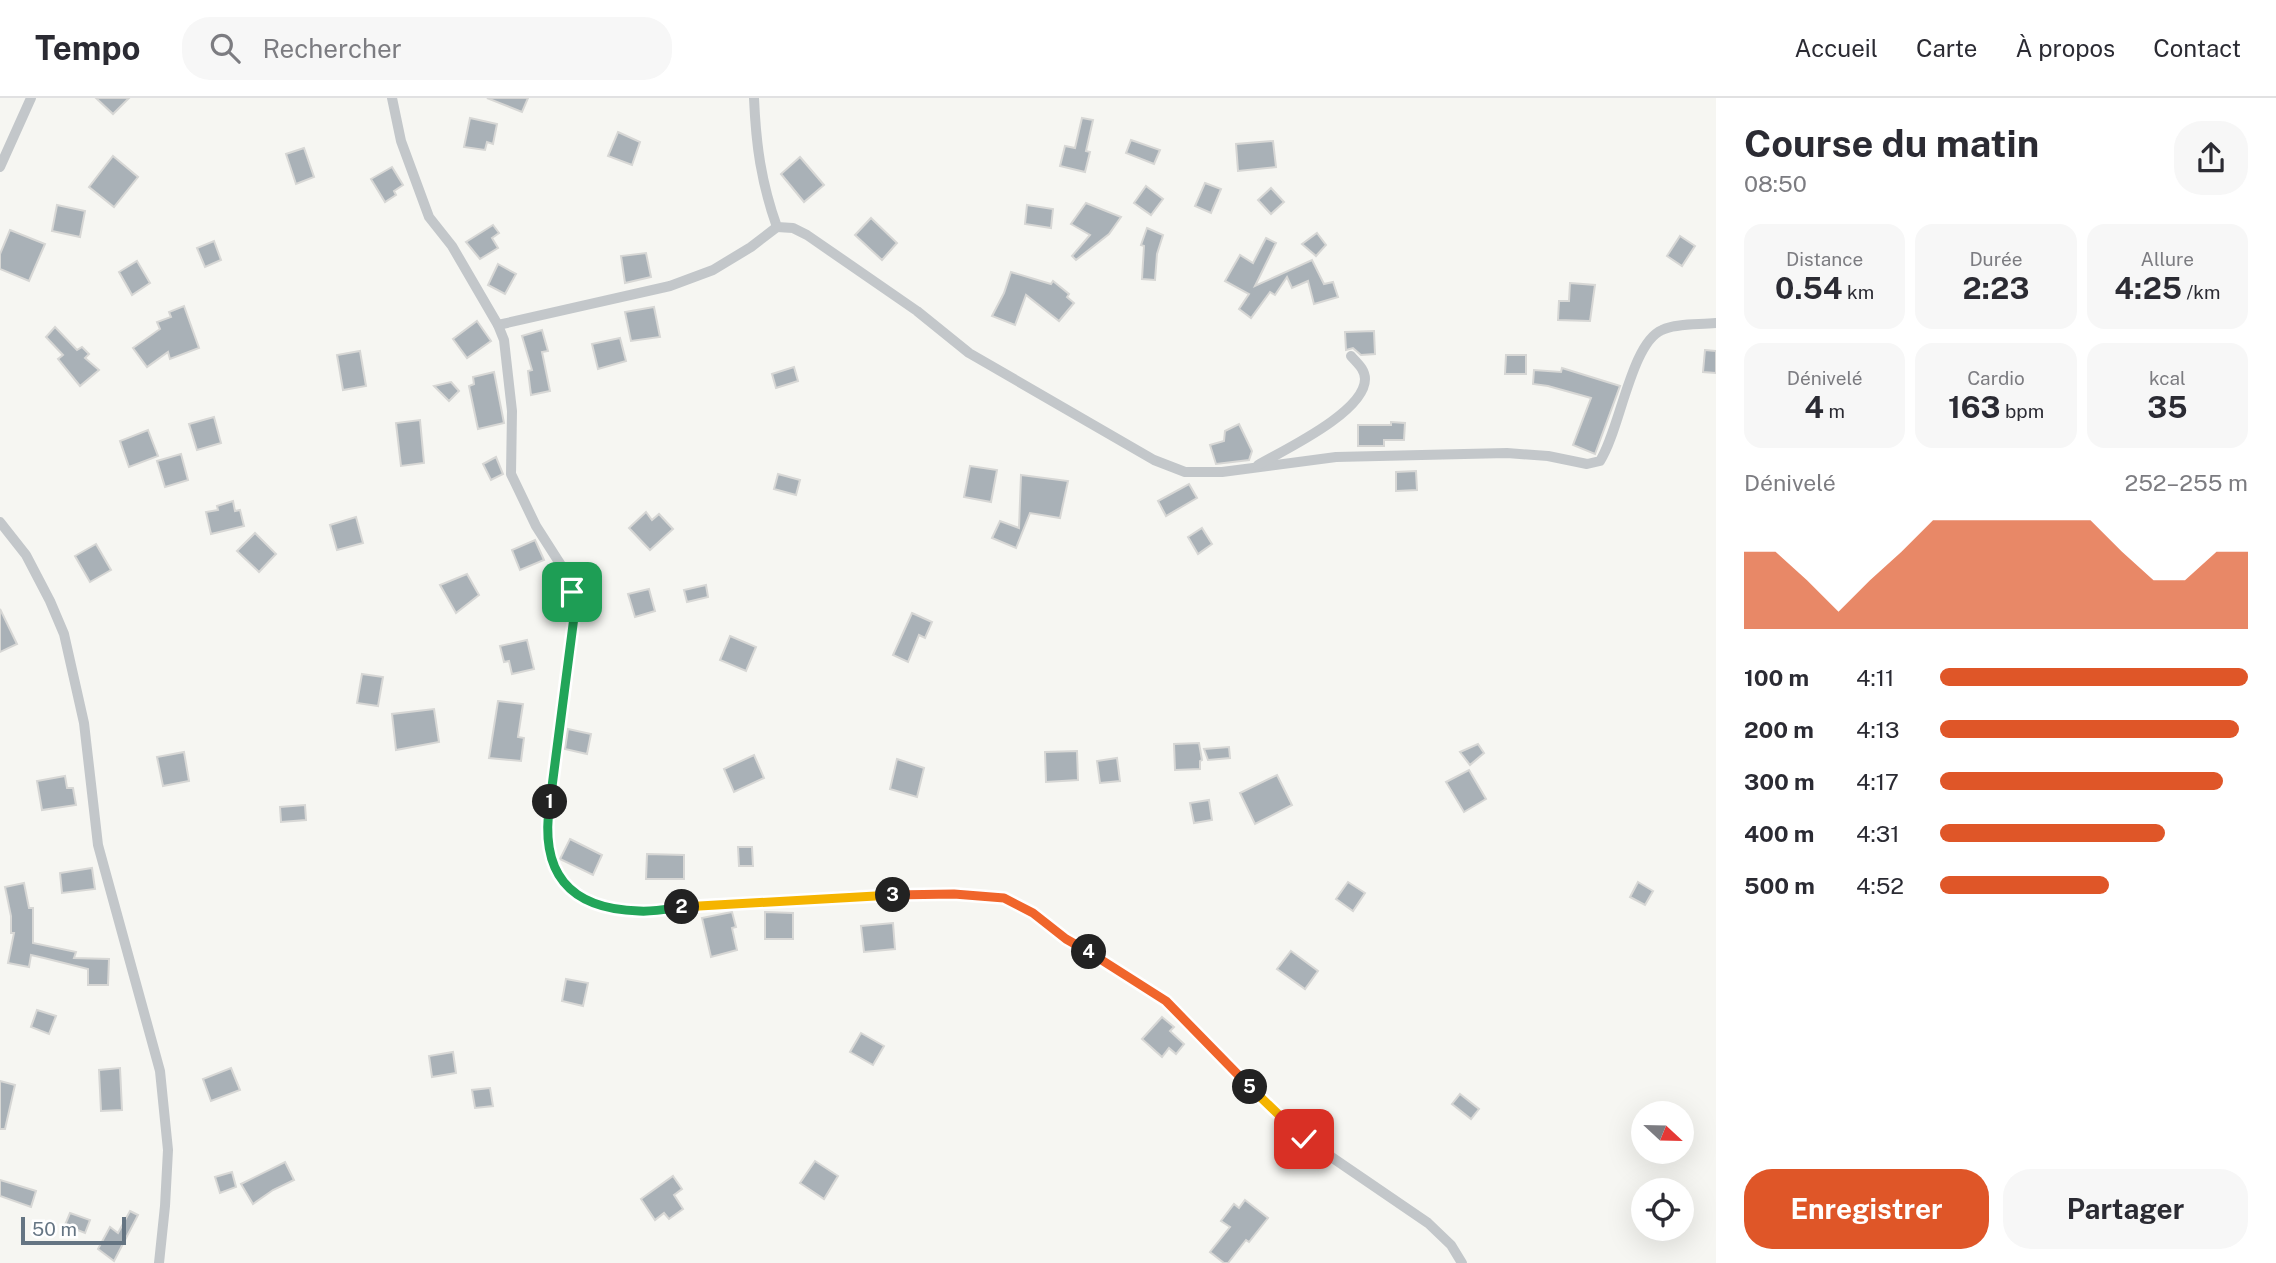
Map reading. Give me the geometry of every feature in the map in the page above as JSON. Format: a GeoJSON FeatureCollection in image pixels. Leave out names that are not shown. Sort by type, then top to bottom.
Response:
{"type":"FeatureCollection","features":[{"type":"Feature","properties":{"kind":"street"},"geometry":{"type":"LineString","coordinates":[[0,167],[31,98]]}},
{"type":"Feature","properties":{"kind":"street"},"geometry":{"type":"LineString","coordinates":[[392,98],[401,141],[429,217],[452,246],[498,324],[504,340],[512,411],[511,474],[536,526],[566,573],[572,592],[574,617],[548,809],[549,849],[553,868],[565,884],[581,898],[595,904],[612,909],[641,911],[861,895],[954,894],[1004,898],[1033,913],[1066,939],[1166,1001],[1216,1054],[1304,1139],[1428,1223],[1451,1245],[1462,1263]]}},
{"type":"Feature","properties":{"kind":"street"},"geometry":{"type":"LineString","coordinates":[[754,98],[756,145],[765,194],[777,227]]}},
{"type":"Feature","properties":{"kind":"street"},"geometry":{"type":"LineString","coordinates":[[498,324],[670,286],[713,270],[751,247],[777,227],[793,228],[917,311],[969,353],[1154,460],[1185,472],[1222,472],[1336,457],[1496,454],[1548,456],[1587,464],[1601,461],[1609,447],[1640,352],[1651,336],[1663,329],[1716,323]]}},
{"type":"Feature","properties":{"kind":"street"},"geometry":{"type":"LineString","coordinates":[[1253,468],[1352,406],[1362,393],[1365,379],[1362,369],[1351,356]]}},
{"type":"Feature","properties":{"kind":"street"},"geometry":{"type":"LineString","coordinates":[[0,522],[26,555],[64,634],[84,723],[98,845],[160,1071],[168,1150],[159,1263]]}},
{"type":"Feature","properties":{"kind":"building"},"geometry":{"type":"Polygon","coordinates":[[[96,98],[129,98],[113,114],[96,98]]]}},
{"type":"Feature","properties":{"kind":"building"},"geometry":{"type":"Polygon","coordinates":[[[487,98],[528,98],[522,112],[487,98]]]}},
{"type":"Feature","properties":{"kind":"building"},"geometry":{"type":"Polygon","coordinates":[[[470,118],[497,124],[493,144],[487,142],[485,150],[464,147],[470,118]]]}},
{"type":"Feature","properties":{"kind":"building"},"geometry":{"type":"Polygon","coordinates":[[[1082,118],[1093,120],[1086,151],[1090,152],[1085,172],[1060,166],[1065,146],[1075,148],[1082,118]]]}},
{"type":"Feature","properties":{"kind":"building"},"geometry":{"type":"Polygon","coordinates":[[[618,132],[640,142],[632,165],[608,156],[618,132]]]}},
{"type":"Feature","properties":{"kind":"building"},"geometry":{"type":"Polygon","coordinates":[[[1131,140],[1160,150],[1154,164],[1126,153],[1131,140]]]}},
{"type":"Feature","properties":{"kind":"building"},"geometry":{"type":"Polygon","coordinates":[[[1273,141],[1276,167],[1238,171],[1236,144],[1273,141]]]}},
{"type":"Feature","properties":{"kind":"building"},"geometry":{"type":"Polygon","coordinates":[[[304,148],[314,177],[296,184],[286,154],[304,148]]]}},
{"type":"Feature","properties":{"kind":"building"},"geometry":{"type":"Polygon","coordinates":[[[113,156],[138,177],[114,207],[89,187],[113,156]]]}},
{"type":"Feature","properties":{"kind":"building"},"geometry":{"type":"Polygon","coordinates":[[[800,157],[824,185],[804,202],[781,174],[800,157]]]}},
{"type":"Feature","properties":{"kind":"building"},"geometry":{"type":"Polygon","coordinates":[[[392,167],[403,185],[394,191],[396,195],[385,202],[371,179],[392,167]]]}},
{"type":"Feature","properties":{"kind":"building"},"geometry":{"type":"Polygon","coordinates":[[[1205,183],[1221,189],[1211,213],[1195,206],[1205,183]]]}},
{"type":"Feature","properties":{"kind":"building"},"geometry":{"type":"Polygon","coordinates":[[[1146,186],[1163,199],[1151,215],[1134,203],[1146,186]]]}},
{"type":"Feature","properties":{"kind":"building"},"geometry":{"type":"Polygon","coordinates":[[[1271,188],[1284,202],[1271,214],[1258,200],[1271,188]]]}},
{"type":"Feature","properties":{"kind":"building"},"geometry":{"type":"Polygon","coordinates":[[[1086,203],[1121,217],[1109,234],[1076,260],[1072,256],[1090,235],[1071,224],[1086,203]]]}},
{"type":"Feature","properties":{"kind":"building"},"geometry":{"type":"Polygon","coordinates":[[[57,205],[85,211],[80,237],[52,231],[57,205]]]}},
{"type":"Feature","properties":{"kind":"building"},"geometry":{"type":"Polygon","coordinates":[[[1027,205],[1053,209],[1051,228],[1025,224],[1027,205]]]}},
{"type":"Feature","properties":{"kind":"building"},"geometry":{"type":"Polygon","coordinates":[[[871,218],[897,243],[882,260],[855,235],[871,218]]]}},
{"type":"Feature","properties":{"kind":"building"},"geometry":{"type":"Polygon","coordinates":[[[493,225],[499,233],[492,238],[498,248],[480,259],[466,242],[493,225]]]}},
{"type":"Feature","properties":{"kind":"building"},"geometry":{"type":"Polygon","coordinates":[[[1147,228],[1163,235],[1157,254],[1155,280],[1142,279],[1144,246],[1141,245],[1147,228]]]}},
{"type":"Feature","properties":{"kind":"building"},"geometry":{"type":"Polygon","coordinates":[[[10,230],[45,244],[29,281],[0,269],[0,254],[10,230]]]}},
{"type":"Feature","properties":{"kind":"building"},"geometry":{"type":"Polygon","coordinates":[[[1317,233],[1326,245],[1316,256],[1302,244],[1317,233]]]}},
{"type":"Feature","properties":{"kind":"building"},"geometry":{"type":"Polygon","coordinates":[[[1680,236],[1695,246],[1682,266],[1667,256],[1680,236]]]}},
{"type":"Feature","properties":{"kind":"building"},"geometry":{"type":"Polygon","coordinates":[[[1266,238],[1276,243],[1255,286],[1312,260],[1324,284],[1333,282],[1338,297],[1314,304],[1308,281],[1292,288],[1287,277],[1275,295],[1270,292],[1251,318],[1239,309],[1249,294],[1225,281],[1240,255],[1253,263],[1266,238]]]}},
{"type":"Feature","properties":{"kind":"building"},"geometry":{"type":"Polygon","coordinates":[[[214,241],[221,260],[205,267],[197,248],[214,241]]]}},
{"type":"Feature","properties":{"kind":"building"},"geometry":{"type":"Polygon","coordinates":[[[646,253],[651,277],[625,283],[621,256],[646,253]]]}},
{"type":"Feature","properties":{"kind":"building"},"geometry":{"type":"Polygon","coordinates":[[[137,261],[150,283],[132,295],[119,272],[137,261]]]}},
{"type":"Feature","properties":{"kind":"building"},"geometry":{"type":"Polygon","coordinates":[[[498,264],[516,274],[505,294],[488,285],[498,264]]]}},
{"type":"Feature","properties":{"kind":"building"},"geometry":{"type":"Polygon","coordinates":[[[1011,272],[1051,284],[1053,281],[1069,294],[1067,297],[1074,303],[1059,321],[1026,295],[1015,325],[992,316],[1011,272]]]}},
{"type":"Feature","properties":{"kind":"building"},"geometry":{"type":"Polygon","coordinates":[[[1570,283],[1595,285],[1590,321],[1558,320],[1559,301],[1569,301],[1570,283]]]}},
{"type":"Feature","properties":{"kind":"building"},"geometry":{"type":"Polygon","coordinates":[[[184,306],[199,348],[170,359],[168,352],[147,367],[133,348],[160,329],[157,322],[171,317],[169,312],[184,306]]]}},
{"type":"Feature","properties":{"kind":"building"},"geometry":{"type":"Polygon","coordinates":[[[654,307],[660,337],[631,341],[625,312],[654,307]]]}},
{"type":"Feature","properties":{"kind":"building"},"geometry":{"type":"Polygon","coordinates":[[[477,321],[491,341],[467,358],[453,339],[477,321]]]}},
{"type":"Feature","properties":{"kind":"building"},"geometry":{"type":"Polygon","coordinates":[[[55,327],[77,350],[82,347],[89,354],[85,358],[99,370],[80,386],[58,359],[63,355],[46,337],[55,327]]]}},
{"type":"Feature","properties":{"kind":"building"},"geometry":{"type":"Polygon","coordinates":[[[542,330],[548,351],[542,352],[550,391],[531,395],[528,371],[532,370],[522,336],[542,330]]]}},
{"type":"Feature","properties":{"kind":"building"},"geometry":{"type":"Polygon","coordinates":[[[1374,331],[1375,354],[1361,355],[1353,348],[1346,350],[1345,332],[1374,331]]]}},
{"type":"Feature","properties":{"kind":"building"},"geometry":{"type":"Polygon","coordinates":[[[620,338],[626,361],[598,369],[592,344],[620,338]]]}},
{"type":"Feature","properties":{"kind":"building"},"geometry":{"type":"Polygon","coordinates":[[[1705,350],[1716,351],[1716,373],[1703,372],[1705,350]]]}},
{"type":"Feature","properties":{"kind":"building"},"geometry":{"type":"Polygon","coordinates":[[[360,351],[366,386],[343,390],[337,355],[360,351]]]}},
{"type":"Feature","properties":{"kind":"building"},"geometry":{"type":"Polygon","coordinates":[[[1506,355],[1526,355],[1526,374],[1505,374],[1506,355]]]}},
{"type":"Feature","properties":{"kind":"building"},"geometry":{"type":"Polygon","coordinates":[[[794,367],[798,381],[776,388],[772,374],[794,367]]]}},
{"type":"Feature","properties":{"kind":"building"},"geometry":{"type":"Polygon","coordinates":[[[1562,368],[1620,386],[1595,454],[1573,445],[1591,398],[1533,384],[1534,370],[1561,372],[1562,368]]]}},
{"type":"Feature","properties":{"kind":"building"},"geometry":{"type":"Polygon","coordinates":[[[494,372],[504,423],[478,429],[469,386],[474,384],[473,377],[494,372]]]}},
{"type":"Feature","properties":{"kind":"building"},"geometry":{"type":"Polygon","coordinates":[[[451,382],[459,391],[449,401],[434,386],[451,382]]]}},
{"type":"Feature","properties":{"kind":"building"},"geometry":{"type":"Polygon","coordinates":[[[214,417],[221,443],[197,450],[189,424],[214,417]]]}},
{"type":"Feature","properties":{"kind":"building"},"geometry":{"type":"Polygon","coordinates":[[[420,420],[424,463],[401,466],[396,423],[420,420]]]}},
{"type":"Feature","properties":{"kind":"building"},"geometry":{"type":"Polygon","coordinates":[[[1391,422],[1405,423],[1404,440],[1384,440],[1384,446],[1358,446],[1358,425],[1391,425],[1391,422]]]}},
{"type":"Feature","properties":{"kind":"building"},"geometry":{"type":"Polygon","coordinates":[[[1239,424],[1252,451],[1249,460],[1216,464],[1210,445],[1224,441],[1225,431],[1239,424]]]}},
{"type":"Feature","properties":{"kind":"building"},"geometry":{"type":"Polygon","coordinates":[[[148,430],[158,456],[129,467],[120,441],[148,430]]]}},
{"type":"Feature","properties":{"kind":"building"},"geometry":{"type":"Polygon","coordinates":[[[181,454],[188,480],[165,487],[157,461],[181,454]]]}},
{"type":"Feature","properties":{"kind":"building"},"geometry":{"type":"Polygon","coordinates":[[[496,457],[503,474],[491,480],[483,464],[496,457]]]}},
{"type":"Feature","properties":{"kind":"building"},"geometry":{"type":"Polygon","coordinates":[[[970,466],[997,470],[991,502],[964,497],[970,466]]]}},
{"type":"Feature","properties":{"kind":"building"},"geometry":{"type":"Polygon","coordinates":[[[1416,471],[1417,490],[1396,491],[1396,472],[1416,471]]]}},
{"type":"Feature","properties":{"kind":"building"},"geometry":{"type":"Polygon","coordinates":[[[778,474],[800,480],[796,495],[774,489],[778,474]]]}},
{"type":"Feature","properties":{"kind":"building"},"geometry":{"type":"Polygon","coordinates":[[[1021,475],[1068,481],[1060,518],[1030,513],[1016,548],[992,538],[1000,521],[1019,528],[1021,475]]]}},
{"type":"Feature","properties":{"kind":"building"},"geometry":{"type":"Polygon","coordinates":[[[1189,484],[1197,498],[1166,516],[1158,501],[1189,484]]]}},
{"type":"Feature","properties":{"kind":"building"},"geometry":{"type":"Polygon","coordinates":[[[233,501],[235,511],[240,510],[244,526],[211,534],[206,512],[218,510],[217,506],[233,501]]]}},
{"type":"Feature","properties":{"kind":"building"},"geometry":{"type":"Polygon","coordinates":[[[646,512],[652,520],[659,514],[673,529],[650,550],[629,528],[646,512]]]}},
{"type":"Feature","properties":{"kind":"building"},"geometry":{"type":"Polygon","coordinates":[[[356,517],[363,543],[337,550],[330,525],[356,517]]]}},
{"type":"Feature","properties":{"kind":"building"},"geometry":{"type":"Polygon","coordinates":[[[1202,528],[1212,544],[1198,554],[1188,537],[1202,528]]]}},
{"type":"Feature","properties":{"kind":"building"},"geometry":{"type":"Polygon","coordinates":[[[255,533],[276,554],[259,572],[237,551],[255,533]]]}},
{"type":"Feature","properties":{"kind":"building"},"geometry":{"type":"Polygon","coordinates":[[[535,540],[544,560],[520,570],[512,550],[535,540]]]}},
{"type":"Feature","properties":{"kind":"building"},"geometry":{"type":"Polygon","coordinates":[[[96,544],[111,570],[90,582],[75,556],[96,544]]]}},
{"type":"Feature","properties":{"kind":"building"},"geometry":{"type":"Polygon","coordinates":[[[467,574],[479,595],[456,613],[440,585],[467,574]]]}},
{"type":"Feature","properties":{"kind":"building"},"geometry":{"type":"Polygon","coordinates":[[[706,585],[708,597],[687,602],[684,590],[706,585]]]}},
{"type":"Feature","properties":{"kind":"building"},"geometry":{"type":"Polygon","coordinates":[[[649,589],[655,611],[635,617],[628,594],[649,589]]]}},
{"type":"Feature","properties":{"kind":"building"},"geometry":{"type":"Polygon","coordinates":[[[0,609],[17,644],[0,652],[0,609]]]}},
{"type":"Feature","properties":{"kind":"building"},"geometry":{"type":"Polygon","coordinates":[[[912,613],[932,622],[925,638],[919,635],[908,662],[893,655],[912,613]]]}},
{"type":"Feature","properties":{"kind":"building"},"geometry":{"type":"Polygon","coordinates":[[[730,636],[756,647],[746,671],[720,660],[730,636]]]}},
{"type":"Feature","properties":{"kind":"building"},"geometry":{"type":"Polygon","coordinates":[[[527,640],[534,669],[512,674],[509,661],[504,662],[500,646],[527,640]]]}},
{"type":"Feature","properties":{"kind":"building"},"geometry":{"type":"Polygon","coordinates":[[[362,674],[383,677],[378,706],[357,703],[362,674]]]}},
{"type":"Feature","properties":{"kind":"building"},"geometry":{"type":"Polygon","coordinates":[[[498,701],[523,704],[518,737],[524,738],[521,761],[489,758],[498,701]]]}},
{"type":"Feature","properties":{"kind":"building"},"geometry":{"type":"Polygon","coordinates":[[[434,709],[439,742],[396,750],[392,714],[434,709]]]}},
{"type":"Feature","properties":{"kind":"building"},"geometry":{"type":"Polygon","coordinates":[[[568,729],[591,734],[587,754],[565,749],[568,729]]]}},
{"type":"Feature","properties":{"kind":"building"},"geometry":{"type":"Polygon","coordinates":[[[1199,743],[1202,760],[1200,769],[1175,770],[1174,744],[1199,743]]]}},
{"type":"Feature","properties":{"kind":"building"},"geometry":{"type":"Polygon","coordinates":[[[1478,744],[1484,753],[1470,765],[1460,752],[1478,744]]]}},
{"type":"Feature","properties":{"kind":"building"},"geometry":{"type":"Polygon","coordinates":[[[1229,747],[1230,758],[1208,760],[1204,749],[1229,747]]]}},
{"type":"Feature","properties":{"kind":"building"},"geometry":{"type":"Polygon","coordinates":[[[1077,751],[1078,780],[1046,782],[1045,752],[1077,751]]]}},
{"type":"Feature","properties":{"kind":"building"},"geometry":{"type":"Polygon","coordinates":[[[184,752],[189,781],[163,786],[157,757],[184,752]]]}},
{"type":"Feature","properties":{"kind":"building"},"geometry":{"type":"Polygon","coordinates":[[[754,755],[764,778],[734,792],[724,769],[754,755]]]}},
{"type":"Feature","properties":{"kind":"building"},"geometry":{"type":"Polygon","coordinates":[[[1117,758],[1120,781],[1100,783],[1097,761],[1117,758]]]}},
{"type":"Feature","properties":{"kind":"building"},"geometry":{"type":"Polygon","coordinates":[[[897,759],[924,768],[917,797],[890,789],[897,759]]]}},
{"type":"Feature","properties":{"kind":"building"},"geometry":{"type":"Polygon","coordinates":[[[1469,770],[1486,799],[1464,812],[1446,782],[1469,770]]]}},
{"type":"Feature","properties":{"kind":"building"},"geometry":{"type":"Polygon","coordinates":[[[1277,775],[1292,805],[1255,824],[1240,793],[1277,775]]]}},
{"type":"Feature","properties":{"kind":"building"},"geometry":{"type":"Polygon","coordinates":[[[65,776],[67,788],[73,788],[76,805],[42,810],[37,781],[65,776]]]}},
{"type":"Feature","properties":{"kind":"building"},"geometry":{"type":"Polygon","coordinates":[[[1209,800],[1212,820],[1194,823],[1190,803],[1209,800]]]}},
{"type":"Feature","properties":{"kind":"building"},"geometry":{"type":"Polygon","coordinates":[[[305,805],[306,820],[281,822],[280,807],[305,805]]]}},
{"type":"Feature","properties":{"kind":"building"},"geometry":{"type":"Polygon","coordinates":[[[570,839],[602,855],[593,875],[560,859],[570,839]]]}},
{"type":"Feature","properties":{"kind":"building"},"geometry":{"type":"Polygon","coordinates":[[[738,847],[752,847],[753,866],[739,866],[738,847]]]}},
{"type":"Feature","properties":{"kind":"building"},"geometry":{"type":"Polygon","coordinates":[[[647,854],[684,855],[684,879],[646,879],[647,854]]]}},
{"type":"Feature","properties":{"kind":"building"},"geometry":{"type":"Polygon","coordinates":[[[92,868],[95,889],[62,893],[60,873],[92,868]]]}},
{"type":"Feature","properties":{"kind":"building"},"geometry":{"type":"Polygon","coordinates":[[[1348,882],[1365,893],[1353,911],[1336,899],[1348,882]]]}},
{"type":"Feature","properties":{"kind":"building"},"geometry":{"type":"Polygon","coordinates":[[[1638,882],[1653,891],[1645,905],[1630,897],[1638,882]]]}},
{"type":"Feature","properties":{"kind":"building"},"geometry":{"type":"Polygon","coordinates":[[[24,883],[29,908],[33,908],[33,943],[76,952],[74,958],[109,959],[108,985],[88,985],[88,969],[31,955],[29,967],[8,963],[14,933],[11,933],[11,916],[5,887],[24,883]]]}},
{"type":"Feature","properties":{"kind":"building"},"geometry":{"type":"Polygon","coordinates":[[[732,912],[737,950],[711,957],[702,918],[732,912]]]}},
{"type":"Feature","properties":{"kind":"building"},"geometry":{"type":"Polygon","coordinates":[[[765,912],[793,913],[793,939],[765,939],[765,912]]]}},
{"type":"Feature","properties":{"kind":"building"},"geometry":{"type":"Polygon","coordinates":[[[893,923],[895,949],[864,952],[861,926],[893,923]]]}},
{"type":"Feature","properties":{"kind":"building"},"geometry":{"type":"Polygon","coordinates":[[[1291,951],[1318,971],[1305,989],[1277,969],[1291,951]]]}},
{"type":"Feature","properties":{"kind":"building"},"geometry":{"type":"Polygon","coordinates":[[[566,979],[588,983],[583,1006],[562,1001],[566,979]]]}},
{"type":"Feature","properties":{"kind":"building"},"geometry":{"type":"Polygon","coordinates":[[[37,1010],[56,1016],[49,1034],[31,1027],[37,1010]]]}},
{"type":"Feature","properties":{"kind":"building"},"geometry":{"type":"Polygon","coordinates":[[[1162,1017],[1174,1027],[1170,1031],[1184,1044],[1176,1054],[1169,1048],[1162,1057],[1142,1039],[1162,1017]]]}},
{"type":"Feature","properties":{"kind":"building"},"geometry":{"type":"Polygon","coordinates":[[[861,1033],[884,1046],[873,1065],[850,1052],[861,1033]]]}},
{"type":"Feature","properties":{"kind":"building"},"geometry":{"type":"Polygon","coordinates":[[[453,1052],[456,1073],[432,1077],[429,1056],[453,1052]]]}},
{"type":"Feature","properties":{"kind":"building"},"geometry":{"type":"Polygon","coordinates":[[[120,1068],[122,1110],[101,1111],[99,1070],[120,1068]]]}},
{"type":"Feature","properties":{"kind":"building"},"geometry":{"type":"Polygon","coordinates":[[[231,1068],[240,1090],[211,1101],[203,1079],[231,1068]]]}},
{"type":"Feature","properties":{"kind":"building"},"geometry":{"type":"Polygon","coordinates":[[[0,1081],[15,1085],[5,1129],[0,1129],[0,1081]]]}},
{"type":"Feature","properties":{"kind":"building"},"geometry":{"type":"Polygon","coordinates":[[[490,1088],[493,1106],[475,1108],[472,1090],[490,1088]]]}},
{"type":"Feature","properties":{"kind":"building"},"geometry":{"type":"Polygon","coordinates":[[[1460,1094],[1479,1109],[1471,1119],[1452,1104],[1460,1094]]]}},
{"type":"Feature","properties":{"kind":"building"},"geometry":{"type":"Polygon","coordinates":[[[815,1161],[838,1176],[824,1199],[800,1183],[815,1161]]]}},
{"type":"Feature","properties":{"kind":"building"},"geometry":{"type":"Polygon","coordinates":[[[285,1162],[294,1180],[253,1204],[241,1184],[285,1162]]]}},
{"type":"Feature","properties":{"kind":"building"},"geometry":{"type":"Polygon","coordinates":[[[232,1172],[236,1187],[220,1193],[215,1177],[232,1172]]]}},
{"type":"Feature","properties":{"kind":"building"},"geometry":{"type":"Polygon","coordinates":[[[673,1176],[682,1189],[674,1195],[683,1209],[669,1219],[664,1213],[655,1220],[641,1199],[673,1176]]]}},
{"type":"Feature","properties":{"kind":"building"},"geometry":{"type":"Polygon","coordinates":[[[0,1180],[36,1191],[31,1207],[0,1196],[0,1180]]]}},
{"type":"Feature","properties":{"kind":"building"},"geometry":{"type":"Polygon","coordinates":[[[1245,1200],[1268,1218],[1249,1242],[1246,1240],[1228,1263],[1224,1263],[1210,1252],[1230,1227],[1221,1221],[1234,1204],[1239,1208],[1245,1200]]]}},
{"type":"Feature","properties":{"kind":"building"},"geometry":{"type":"Polygon","coordinates":[[[130,1211],[138,1215],[114,1261],[98,1249],[110,1227],[118,1233],[130,1211]]]}},
{"type":"Feature","properties":{"kind":"building"},"geometry":{"type":"Polygon","coordinates":[[[70,1213],[90,1220],[85,1233],[65,1225],[70,1213]]]}},
{"type":"Feature","properties":{"kind":"route"},"geometry":{"type":"LineString","coordinates":[[572,592],[574,617],[548,809],[549,849],[553,868],[565,884],[581,898],[612,909],[641,911],[861,895],[954,894],[1004,898],[1033,913],[1066,939],[1166,1001],[1216,1054],[1304,1139]]}}]}
